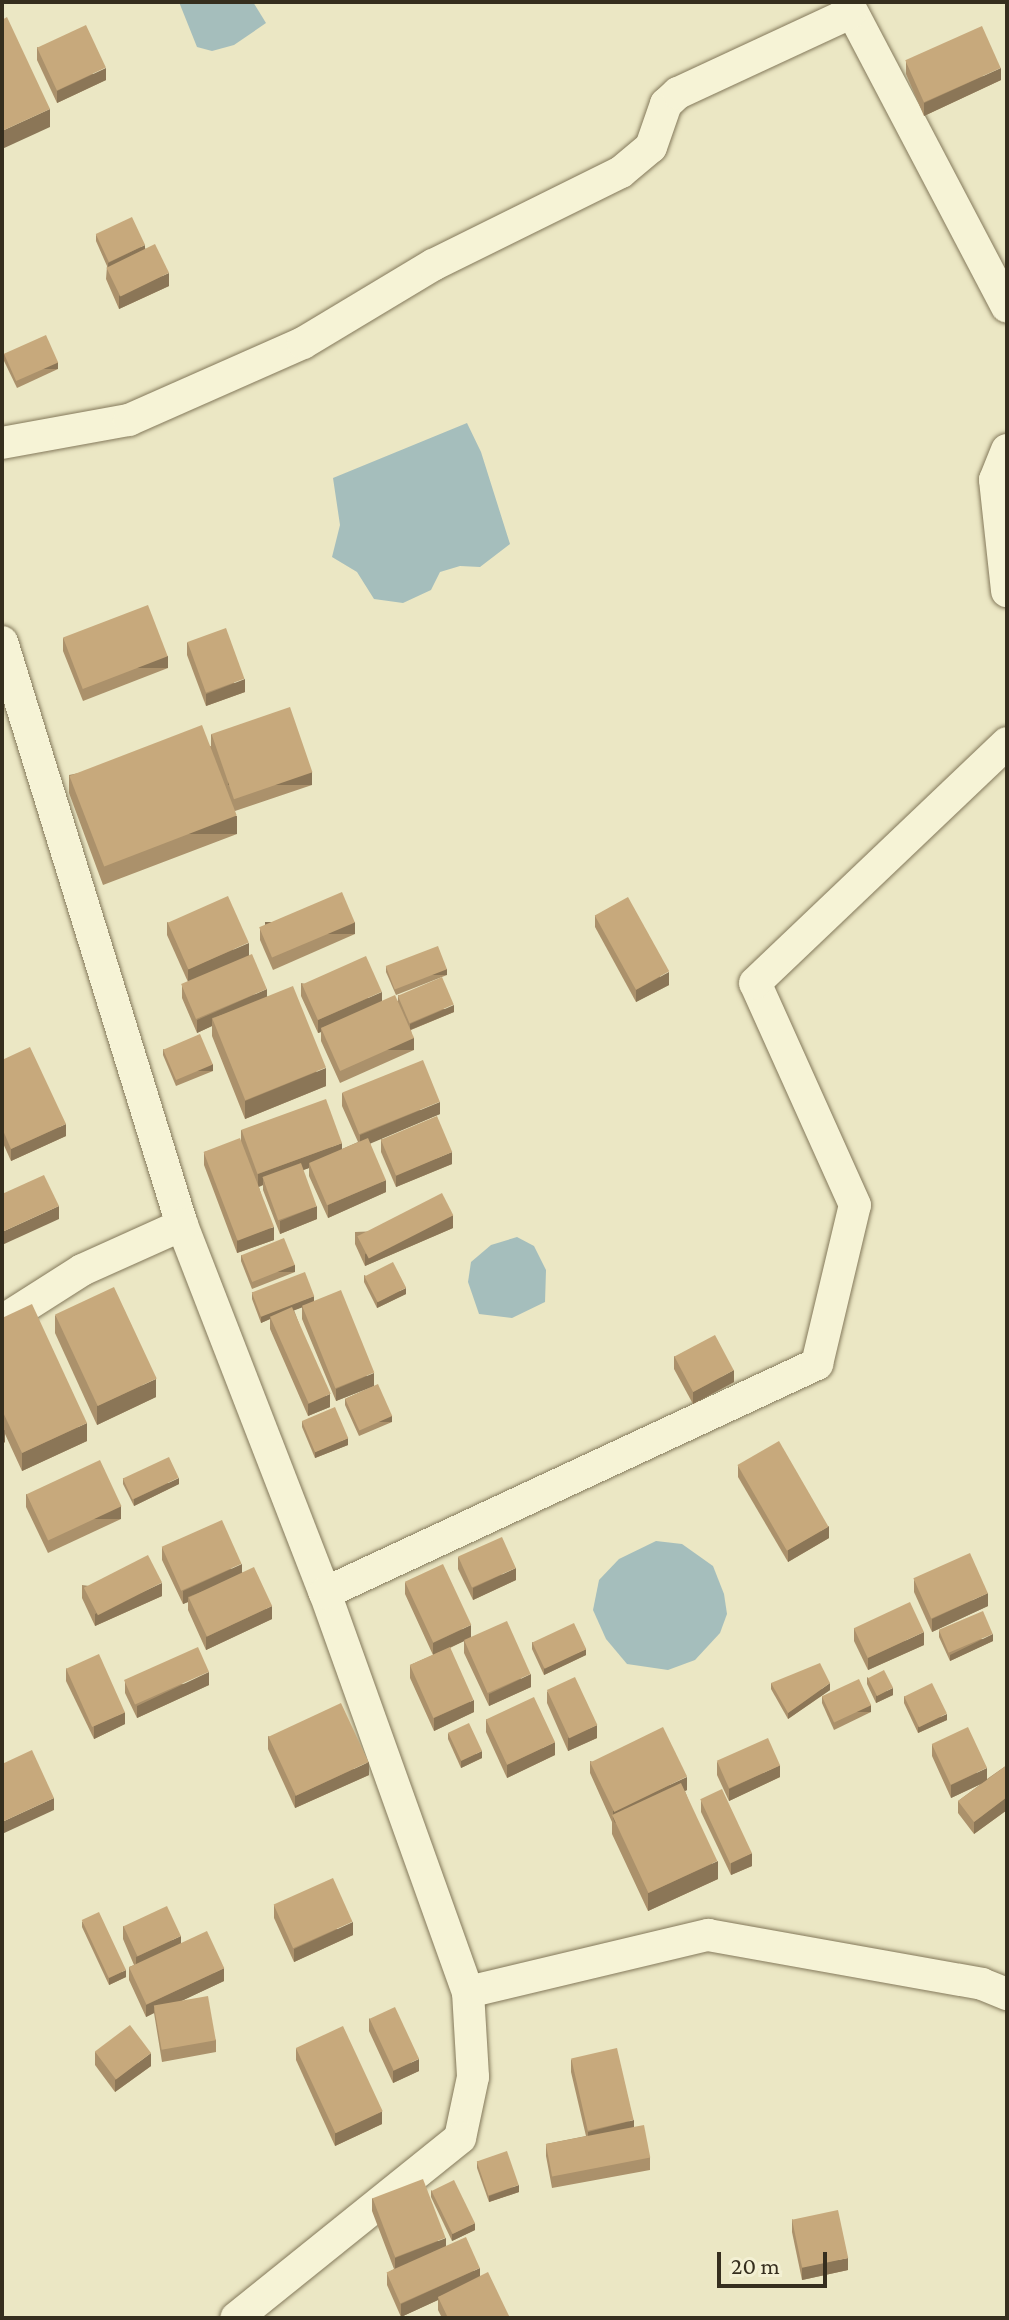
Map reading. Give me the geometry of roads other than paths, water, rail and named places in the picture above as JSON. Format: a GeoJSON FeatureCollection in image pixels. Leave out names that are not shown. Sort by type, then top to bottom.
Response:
{"type":"FeatureCollection","features":[{"type":"Feature","properties":{"kind":"street"},"geometry":{"type":"LineString","coordinates":[[2,443],[129,420],[303,343],[433,265],[621,172],[651,147],[666,104],[678,93],[848,7],[1007,307]]}},
{"type":"Feature","properties":{"kind":"street"},"geometry":{"type":"LineString","coordinates":[[1007,450],[995,480],[1007,591]]}},
{"type":"Feature","properties":{"kind":"street"},"geometry":{"type":"LineString","coordinates":[[2,642],[182,1225],[325,1593],[468,1992],[473,2077],[460,2138],[236,2318]]}},
{"type":"Feature","properties":{"kind":"street"},"geometry":{"type":"LineString","coordinates":[[325,1593],[817,1364],[855,1205],[755,983],[1007,743]]}},
{"type":"Feature","properties":{"kind":"street"},"geometry":{"type":"LineString","coordinates":[[2,1321],[82,1270],[182,1225]]}},
{"type":"Feature","properties":{"kind":"street"},"geometry":{"type":"LineString","coordinates":[[468,1992],[708,1935],[982,1984],[1007,1994]]}},
{"type":"Feature","properties":{"kind":"water"},"geometry":{"type":"Polygon","coordinates":[[[179,2],[253,2],[266,23],[234,45],[212,51],[197,47],[179,2]]]}},
{"type":"Feature","properties":{"kind":"water"},"geometry":{"type":"Polygon","coordinates":[[[467,423],[481,452],[510,544],[480,567],[460,566],[440,572],[431,590],[403,603],[374,599],[357,572],[332,557],[340,525],[333,478],[467,423]]]}},
{"type":"Feature","properties":{"kind":"water"},"geometry":{"type":"Polygon","coordinates":[[[517,1237],[534,1246],[546,1270],[545,1302],[512,1318],[479,1314],[468,1282],[471,1262],[491,1245],[517,1237]]]}},
{"type":"Feature","properties":{"kind":"water"},"geometry":{"type":"Polygon","coordinates":[[[656,1541],[682,1544],[713,1566],[724,1594],[727,1614],[720,1633],[695,1660],[668,1670],[627,1664],[606,1639],[593,1610],[599,1580],[619,1559],[656,1541]]]}}]}
